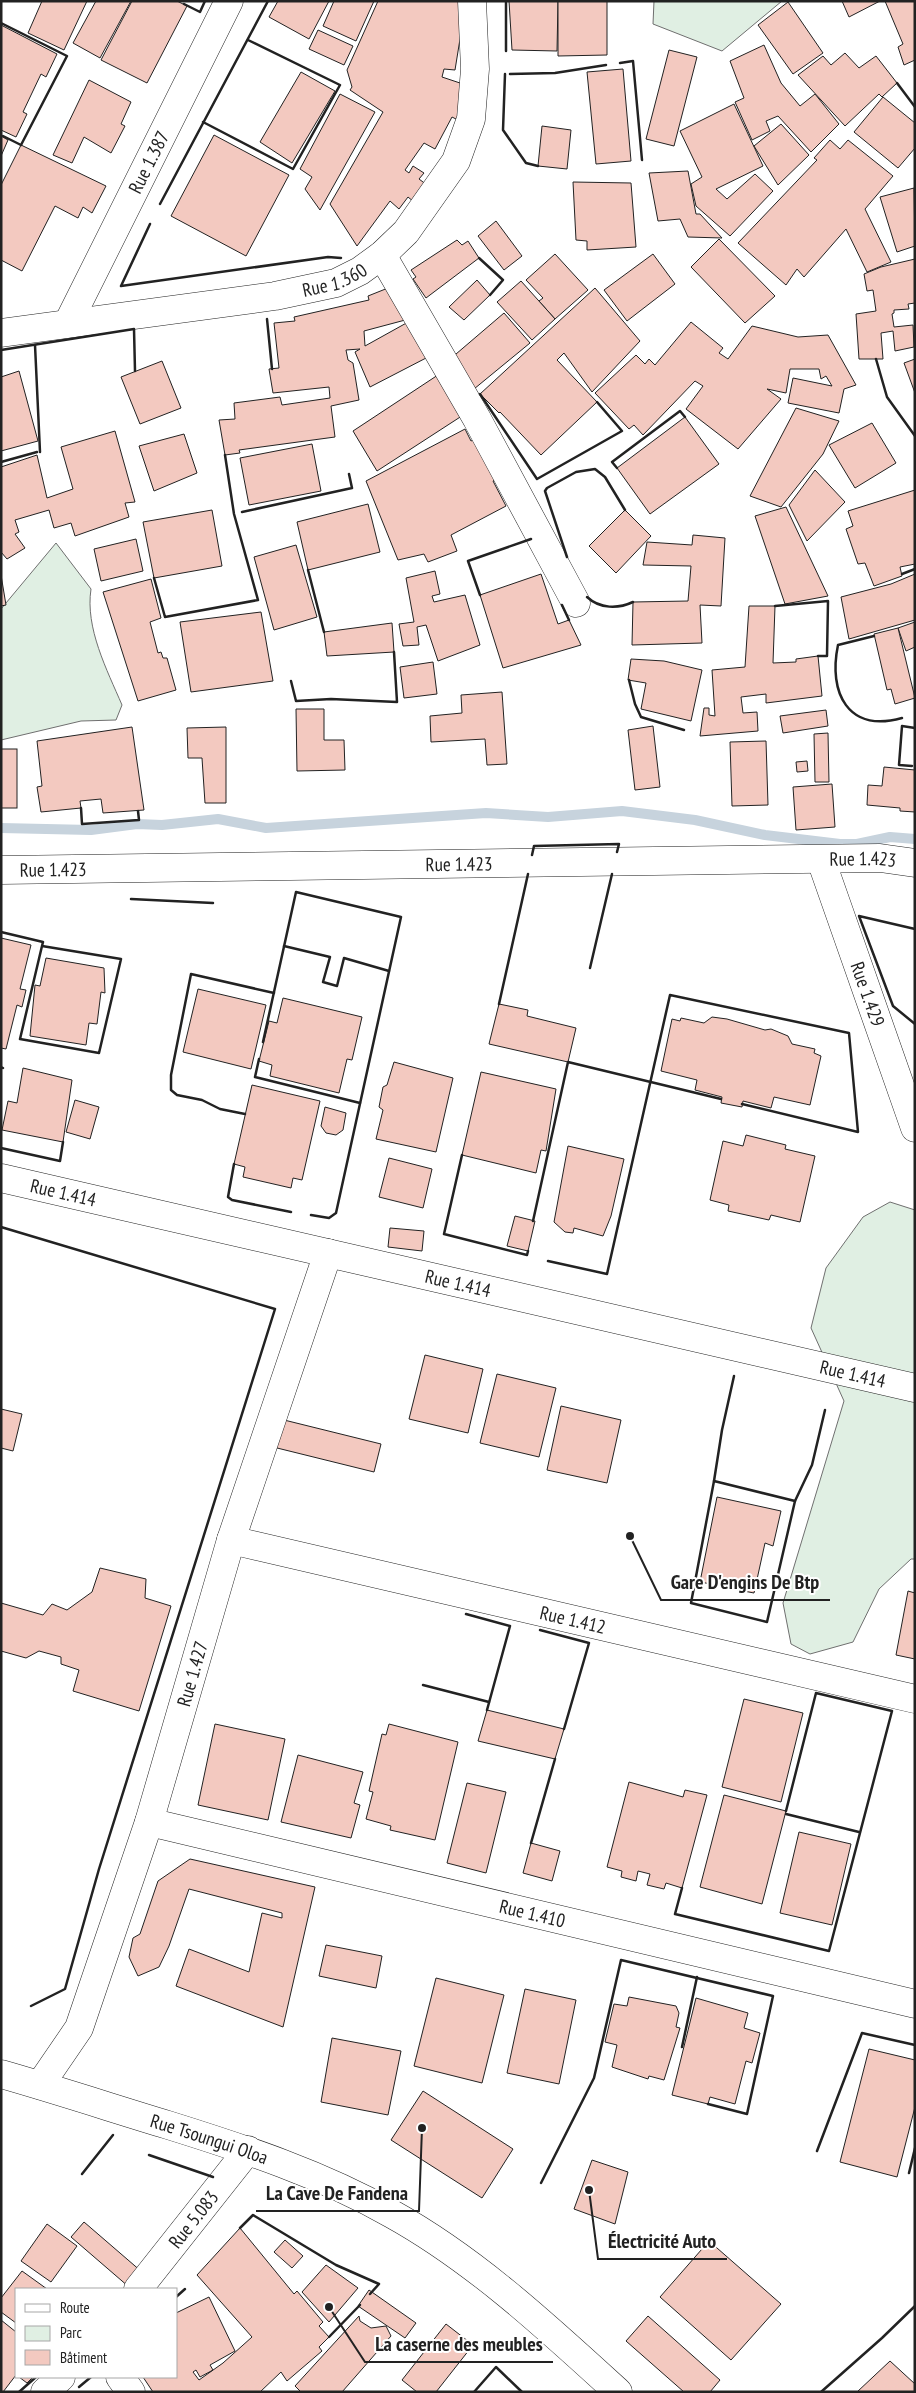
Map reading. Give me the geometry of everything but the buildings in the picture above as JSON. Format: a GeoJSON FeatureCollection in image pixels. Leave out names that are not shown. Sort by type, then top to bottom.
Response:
{"type":"FeatureCollection","features":[{"type":"Feature","properties":{"kind":"street","name":"Rue 1.387"},"geometry":{"type":"LineString","coordinates":[[68,323],[229,1]]}},
{"type":"Feature","properties":{"kind":"street","name":"Rue 1.360"},"geometry":{"type":"LineString","coordinates":[[1,332],[275,296],[336,283],[382,255],[406,232],[456,161],[471,119],[475,69],[472,1]]}},
{"type":"Feature","properties":{"kind":"street"},"geometry":{"type":"LineString","coordinates":[[382,255],[477,419],[576,603]]}},
{"type":"Feature","properties":{"kind":"street","name":"Rue 1.423"},"geometry":{"type":"LineString","coordinates":[[1,870],[880,858],[915,863]]}},
{"type":"Feature","properties":{"kind":"street","name":"Rue 1.429"},"geometry":{"type":"LineString","coordinates":[[821,860],[905,1075],[915,1128]]}},
{"type":"Feature","properties":{"kind":"street","name":"Rue 1.414"},"geometry":{"type":"LineString","coordinates":[[1,1178],[915,1388]]}},
{"type":"Feature","properties":{"kind":"street","name":"Rue 1.427"},"geometry":{"type":"LineString","coordinates":[[40,2085],[79,2028],[149,1822],[231,1540],[328,1253]]}},
{"type":"Feature","properties":{"kind":"street","name":"Rue 1.412"},"geometry":{"type":"LineString","coordinates":[[231,1540],[915,1698]]}},
{"type":"Feature","properties":{"kind":"street","name":"Rue 1.410"},"geometry":{"type":"LineString","coordinates":[[149,1822],[915,2004]]}},
{"type":"Feature","properties":{"kind":"street","name":"Rue Tsoungui Oloa"},"geometry":{"type":"LineString","coordinates":[[1,2074],[248,2150],[318,2176],[393,2214],[460,2258],[520,2305],[618,2392]]}},
{"type":"Feature","properties":{"kind":"street","name":"Rue 5.083"},"geometry":{"type":"LineString","coordinates":[[139,2288],[248,2150]]}},
{"type":"Feature","properties":{"kind":"street"},"geometry":{"type":"LineString","coordinates":[[45,2392],[60,2378]]}},
{"type":"Feature","properties":{"kind":"street"},"geometry":{"type":"LineString","coordinates":[[121,2378],[131,2392]]}},
{"type":"Feature","properties":{"kind":"green space"},"geometry":{"type":"Polygon","coordinates":[[[654,1],[782,1],[722,51],[653,24],[654,1]]]}},
{"type":"Feature","properties":{"kind":"green space"},"geometry":{"type":"Polygon","coordinates":[[[56,543],[91,589],[91,619],[94,634],[122,705],[116,720],[81,721],[1,740],[1,609],[56,543]]]}},
{"type":"Feature","properties":{"kind":"green space"},"geometry":{"type":"Polygon","coordinates":[[[890,1202],[915,1210],[915,1559],[911,1559],[879,1589],[853,1642],[810,1654],[791,1644],[783,1603],[844,1401],[811,1328],[826,1268],[863,1217],[890,1202]]]}},
{"type":"Feature","properties":{"kind":"waterway"},"geometry":{"type":"LineString","coordinates":[[1,828],[91,830],[137,824],[162,825],[218,819],[266,828],[486,813],[548,817],[622,811],[695,820],[765,835],[840,844],[857,844],[890,837],[915,839]]}},
{"type":"Feature","properties":{"kind":"wall"},"geometry":{"type":"LineString","coordinates":[[184,4],[200,12],[205,1]]}},
{"type":"Feature","properties":{"kind":"wall"},"geometry":{"type":"LineString","coordinates":[[160,204],[268,1]]}},
{"type":"Feature","properties":{"kind":"wall"},"geometry":{"type":"LineString","coordinates":[[506,1],[506,51]]}},
{"type":"Feature","properties":{"kind":"wall"},"geometry":{"type":"LineString","coordinates":[[1,23],[67,56],[21,145]]}},
{"type":"Feature","properties":{"kind":"wall"},"geometry":{"type":"LineString","coordinates":[[203,122],[293,169],[340,85],[248,40]]}},
{"type":"Feature","properties":{"kind":"wall"},"geometry":{"type":"LineString","coordinates":[[620,63],[633,61],[642,160]]}},
{"type":"Feature","properties":{"kind":"wall"},"geometry":{"type":"LineString","coordinates":[[510,74],[555,73],[606,65]]}},
{"type":"Feature","properties":{"kind":"wall"},"geometry":{"type":"LineString","coordinates":[[505,74],[503,130],[526,163],[538,166]]}},
{"type":"Feature","properties":{"kind":"wall"},"geometry":{"type":"LineString","coordinates":[[897,83],[915,107]]}},
{"type":"Feature","properties":{"kind":"wall"},"geometry":{"type":"LineString","coordinates":[[3,136],[21,145]]}},
{"type":"Feature","properties":{"kind":"wall"},"geometry":{"type":"LineString","coordinates":[[150,224],[121,286],[328,257],[341,258]]}},
{"type":"Feature","properties":{"kind":"wall"},"geometry":{"type":"LineString","coordinates":[[479,258],[503,280],[490,295]]}},
{"type":"Feature","properties":{"kind":"wall"},"geometry":{"type":"LineString","coordinates":[[267,319],[272,369]]}},
{"type":"Feature","properties":{"kind":"wall"},"geometry":{"type":"LineString","coordinates":[[1,350],[134,329],[135,371]]}},
{"type":"Feature","properties":{"kind":"wall"},"geometry":{"type":"LineString","coordinates":[[35,345],[40,452]]}},
{"type":"Feature","properties":{"kind":"wall"},"geometry":{"type":"LineString","coordinates":[[876,359],[887,397],[915,436]]}},
{"type":"Feature","properties":{"kind":"wall"},"geometry":{"type":"LineString","coordinates":[[480,394],[537,479],[622,431],[597,402]]}},
{"type":"Feature","properties":{"kind":"wall"},"geometry":{"type":"LineString","coordinates":[[617,468],[612,462],[680,411],[685,417]]}},
{"type":"Feature","properties":{"kind":"wall"},"geometry":{"type":"LineString","coordinates":[[1,462],[37,452]]}},
{"type":"Feature","properties":{"kind":"wall"},"geometry":{"type":"LineString","coordinates":[[154,578],[165,617],[258,600],[234,514],[225,455]]}},
{"type":"Feature","properties":{"kind":"wall"},"geometry":{"type":"LineString","coordinates":[[567,557],[545,491],[547,488],[576,472],[595,469],[605,477],[625,510]]}},
{"type":"Feature","properties":{"kind":"wall"},"geometry":{"type":"LineString","coordinates":[[242,512],[352,488],[349,474]]}},
{"type":"Feature","properties":{"kind":"wall"},"geometry":{"type":"LineString","coordinates":[[480,595],[468,561],[531,539]]}},
{"type":"Feature","properties":{"kind":"wall"},"geometry":{"type":"LineString","coordinates":[[902,574],[915,569]]}},
{"type":"Feature","properties":{"kind":"wall"},"geometry":{"type":"LineString","coordinates":[[308,570],[324,632]]}},
{"type":"Feature","properties":{"kind":"wall"},"geometry":{"type":"LineString","coordinates":[[587,597],[598,604],[609,607],[633,602]]}},
{"type":"Feature","properties":{"kind":"wall"},"geometry":{"type":"LineString","coordinates":[[775,606],[828,601],[827,656],[818,656]]}},
{"type":"Feature","properties":{"kind":"wall"},"geometry":{"type":"LineString","coordinates":[[562,605],[569,620]]}},
{"type":"Feature","properties":{"kind":"wall"},"geometry":{"type":"LineString","coordinates":[[874,636],[838,645],[836,679],[840,693],[846,705],[855,714],[868,720],[883,721],[902,718]]}},
{"type":"Feature","properties":{"kind":"wall"},"geometry":{"type":"LineString","coordinates":[[291,681],[296,701],[331,699],[397,702],[394,652]]}},
{"type":"Feature","properties":{"kind":"wall"},"geometry":{"type":"LineString","coordinates":[[629,680],[635,704],[641,717],[684,730]]}},
{"type":"Feature","properties":{"kind":"wall"},"geometry":{"type":"LineString","coordinates":[[912,766],[899,765],[902,726],[915,728]]}},
{"type":"Feature","properties":{"kind":"wall"},"geometry":{"type":"LineString","coordinates":[[81,808],[82,824],[139,820],[138,811]]}},
{"type":"Feature","properties":{"kind":"wall"},"geometry":{"type":"LineString","coordinates":[[532,855],[534,846],[619,844],[617,852]]}},
{"type":"Feature","properties":{"kind":"wall"},"geometry":{"type":"LineString","coordinates":[[499,1004],[528,874]]}},
{"type":"Feature","properties":{"kind":"wall"},"geometry":{"type":"LineString","coordinates":[[590,968],[612,874]]}},
{"type":"Feature","properties":{"kind":"wall"},"geometry":{"type":"LineString","coordinates":[[263,1042],[296,892],[401,917],[336,1213],[329,1218],[311,1215]]}},
{"type":"Feature","properties":{"kind":"wall"},"geometry":{"type":"LineString","coordinates":[[131,899],[213,903]]}},
{"type":"Feature","properties":{"kind":"wall"},"geometry":{"type":"LineString","coordinates":[[915,929],[859,916],[893,1006],[915,1024]]}},
{"type":"Feature","properties":{"kind":"wall"},"geometry":{"type":"LineString","coordinates":[[1,932],[43,942],[42,946],[20,1039],[99,1053],[121,959],[42,946]]}},
{"type":"Feature","properties":{"kind":"wall"},"geometry":{"type":"LineString","coordinates":[[284,946],[330,957],[323,982],[337,986],[344,958],[389,971]]}},
{"type":"Feature","properties":{"kind":"wall"},"geometry":{"type":"LineString","coordinates":[[245,1114],[220,1109],[202,1100],[177,1095],[171,1090],[171,1075],[191,974],[274,993]]}},
{"type":"Feature","properties":{"kind":"wall"},"geometry":{"type":"LineString","coordinates":[[548,1261],[607,1274],[670,995],[849,1033],[858,1132],[742,1104]]}},
{"type":"Feature","properties":{"kind":"wall"},"geometry":{"type":"LineString","coordinates":[[259,1059],[255,1077],[360,1103]]}},
{"type":"Feature","properties":{"kind":"wall"},"geometry":{"type":"LineString","coordinates":[[533,1221],[568,1062],[721,1099]]}},
{"type":"Feature","properties":{"kind":"wall"},"geometry":{"type":"LineString","coordinates":[[1,1148],[60,1161],[63,1142]]}},
{"type":"Feature","properties":{"kind":"wall"},"geometry":{"type":"LineString","coordinates":[[462,1155],[444,1234],[527,1255],[528,1251]]}},
{"type":"Feature","properties":{"kind":"wall"},"geometry":{"type":"LineString","coordinates":[[234,1164],[228,1197],[232,1200],[291,1212]]}},
{"type":"Feature","properties":{"kind":"wall"},"geometry":{"type":"LineString","coordinates":[[1,1227],[275,1309],[99,1869],[65,1989],[31,2006]]}},
{"type":"Feature","properties":{"kind":"wall"},"geometry":{"type":"LineString","coordinates":[[714,1481],[722,1430],[734,1376]]}},
{"type":"Feature","properties":{"kind":"wall"},"geometry":{"type":"LineString","coordinates":[[795,1501],[812,1465],[825,1410]]}},
{"type":"Feature","properties":{"kind":"wall"},"geometry":{"type":"LineString","coordinates":[[714,1481],[795,1501],[767,1622],[691,1603],[714,1481]]}},
{"type":"Feature","properties":{"kind":"wall"},"geometry":{"type":"LineString","coordinates":[[466,1614],[510,1626],[487,1710]]}},
{"type":"Feature","properties":{"kind":"wall"},"geometry":{"type":"LineString","coordinates":[[540,1630],[589,1643],[564,1729]]}},
{"type":"Feature","properties":{"kind":"wall"},"geometry":{"type":"LineString","coordinates":[[423,1685],[489,1702]]}},
{"type":"Feature","properties":{"kind":"wall"},"geometry":{"type":"LineString","coordinates":[[682,1888],[675,1914],[829,1951],[892,1711],[816,1693],[786,1811]]}},
{"type":"Feature","properties":{"kind":"wall"},"geometry":{"type":"LineString","coordinates":[[531,1843],[555,1759]]}},
{"type":"Feature","properties":{"kind":"wall"},"geometry":{"type":"LineString","coordinates":[[786,1814],[859,1832]]}},
{"type":"Feature","properties":{"kind":"wall"},"geometry":{"type":"LineString","coordinates":[[541,2183],[594,2078],[621,1960],[773,1996],[747,2114],[708,2104]]}},
{"type":"Feature","properties":{"kind":"wall"},"geometry":{"type":"LineString","coordinates":[[682,2047],[697,1977]]}},
{"type":"Feature","properties":{"kind":"wall"},"geometry":{"type":"LineString","coordinates":[[817,2151],[862,2033],[915,2045]]}},
{"type":"Feature","properties":{"kind":"wall"},"geometry":{"type":"LineString","coordinates":[[82,2174],[113,2135]]}},
{"type":"Feature","properties":{"kind":"wall"},"geometry":{"type":"LineString","coordinates":[[909,2173],[915,2148]]}},
{"type":"Feature","properties":{"kind":"wall"},"geometry":{"type":"LineString","coordinates":[[149,2155],[213,2177]]}},
{"type":"Feature","properties":{"kind":"wall"},"geometry":{"type":"LineString","coordinates":[[240,2228],[253,2215],[336,2265],[379,2284],[370,2294]]}},
{"type":"Feature","properties":{"kind":"wall"},"geometry":{"type":"LineString","coordinates":[[178,2295],[185,2289]]}},
{"type":"Feature","properties":{"kind":"wall"},"geometry":{"type":"LineString","coordinates":[[329,2337],[360,2305]]}},
{"type":"Feature","properties":{"kind":"wall"},"geometry":{"type":"LineString","coordinates":[[821,2392],[915,2306]]}},
{"type":"Feature","properties":{"kind":"wall"},"geometry":{"type":"LineString","coordinates":[[474,2392],[496,2367],[522,2392]]}},
{"type":"Feature","properties":{"kind":"wall"},"geometry":{"type":"LineString","coordinates":[[19,2392],[35,2378]]}},
{"type":"Feature","properties":{"kind":"wall"},"geometry":{"type":"LineString","coordinates":[[79,2387],[90,2378]]}},
{"type":"Feature","properties":{"kind":"place","name":"Gare D'engins De Btp"},"geometry":{"type":"Point","coordinates":[630,1536]}},
{"type":"Feature","properties":{"kind":"place","name":"La Cave De Fandena"},"geometry":{"type":"Point","coordinates":[422,2128]}},
{"type":"Feature","properties":{"kind":"place","name":"Électricité Auto"},"geometry":{"type":"Point","coordinates":[589,2190]}},
{"type":"Feature","properties":{"kind":"place","name":"La caserne des meubles"},"geometry":{"type":"Point","coordinates":[329,2307]}}]}
